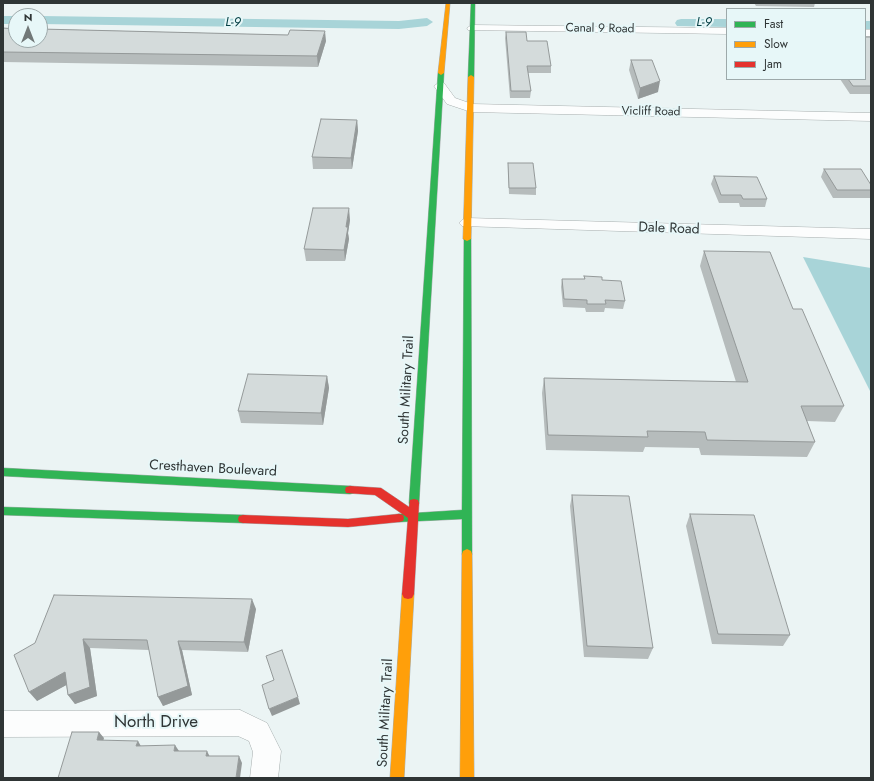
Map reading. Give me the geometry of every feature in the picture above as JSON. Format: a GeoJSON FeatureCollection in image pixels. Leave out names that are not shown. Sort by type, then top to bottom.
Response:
{"type":"FeatureCollection","features":[{"type":"Feature","properties":{"kind":"main road","name":"South Military Trail"},"geometry":{"type":"LineString","coordinates":[[397,778],[438,111],[448,3]]}},
{"type":"Feature","properties":{"kind":"main road"},"geometry":{"type":"LineString","coordinates":[[467,778],[466,127],[471,108],[473,3]]}},
{"type":"Feature","properties":{"kind":"main road"},"geometry":{"type":"LineString","coordinates":[[438,111],[451,118]]}},
{"type":"Feature","properties":{"kind":"main road","name":"Cresthaven Boulevard"},"geometry":{"type":"LineString","coordinates":[[3,472],[377,491],[413,516]]}},
{"type":"Feature","properties":{"kind":"main road"},"geometry":{"type":"LineString","coordinates":[[3,511],[348,523],[413,516],[467,514]]}},
{"type":"Feature","properties":{"kind":"street","name":"Canal 9 Road"},"geometry":{"type":"LineString","coordinates":[[472,28],[726,31]]}},
{"type":"Feature","properties":{"kind":"street","name":"Vicliff Road"},"geometry":{"type":"LineString","coordinates":[[440,86],[451,101],[471,108],[871,117]]}},
{"type":"Feature","properties":{"kind":"street","name":"Dale Road"},"geometry":{"type":"LineString","coordinates":[[467,223],[871,234]]}},
{"type":"Feature","properties":{"kind":"street","name":"North Drive"},"geometry":{"type":"LineString","coordinates":[[3,724],[240,723],[258,732],[267,751],[264,778]]}},
{"type":"Feature","properties":{"kind":"water"},"geometry":{"type":"Polygon","coordinates":[[[803,257],[871,268],[871,393],[803,257]]]}},
{"type":"Feature","properties":{"kind":"building"},"geometry":{"type":"Polygon","coordinates":[[[3,28],[8,28],[8,48],[48,48],[48,29],[288,35],[290,30],[325,31],[317,56],[3,52],[3,28]]]}},
{"type":"Feature","properties":{"kind":"building"},"geometry":{"type":"Polygon","coordinates":[[[506,32],[526,32],[527,41],[547,41],[551,66],[527,66],[531,91],[511,91],[506,32]]]}},
{"type":"Feature","properties":{"kind":"building"},"geometry":{"type":"Polygon","coordinates":[[[866,37],[871,37],[871,86],[853,86],[849,80],[866,80],[866,37]]]}},
{"type":"Feature","properties":{"kind":"building"},"geometry":{"type":"Polygon","coordinates":[[[631,60],[652,60],[660,81],[640,88],[631,60]]]}},
{"type":"Feature","properties":{"kind":"building"},"geometry":{"type":"Polygon","coordinates":[[[321,119],[357,120],[351,158],[312,157],[321,119]]]}},
{"type":"Feature","properties":{"kind":"building"},"geometry":{"type":"Polygon","coordinates":[[[508,163],[533,163],[536,188],[509,188],[508,163]]]}},
{"type":"Feature","properties":{"kind":"building"},"geometry":{"type":"Polygon","coordinates":[[[824,169],[861,169],[871,185],[871,190],[837,190],[824,169]]]}},
{"type":"Feature","properties":{"kind":"building"},"geometry":{"type":"Polygon","coordinates":[[[714,176],[757,177],[767,199],[743,199],[741,195],[721,195],[714,176]]]}},
{"type":"Feature","properties":{"kind":"building"},"geometry":{"type":"Polygon","coordinates":[[[313,208],[349,208],[346,227],[348,227],[344,250],[304,249],[313,208]]]}},
{"type":"Feature","properties":{"kind":"building"},"geometry":{"type":"Polygon","coordinates":[[[704,251],[770,252],[793,309],[802,309],[844,406],[801,406],[815,442],[707,440],[705,432],[647,431],[648,437],[548,435],[544,378],[748,382],[704,251]]]}},
{"type":"Feature","properties":{"kind":"building"},"geometry":{"type":"Polygon","coordinates":[[[584,276],[602,277],[602,280],[621,281],[625,301],[605,300],[606,304],[587,304],[587,300],[564,299],[562,279],[585,279],[584,276]]]}},
{"type":"Feature","properties":{"kind":"building"},"geometry":{"type":"Polygon","coordinates":[[[248,374],[327,376],[321,413],[238,411],[248,374]]]}},
{"type":"Feature","properties":{"kind":"building"},"geometry":{"type":"Polygon","coordinates":[[[572,495],[629,496],[653,648],[587,646],[572,495]]]}},
{"type":"Feature","properties":{"kind":"building"},"geometry":{"type":"Polygon","coordinates":[[[690,514],[754,515],[790,635],[718,634],[690,514]]]}},
{"type":"Feature","properties":{"kind":"building"},"geometry":{"type":"Polygon","coordinates":[[[54,595],[252,599],[244,642],[178,641],[188,686],[158,697],[147,640],[83,639],[90,687],[68,695],[65,672],[29,692],[14,655],[35,643],[54,595]]]}},
{"type":"Feature","properties":{"kind":"building"},"geometry":{"type":"Polygon","coordinates":[[[282,650],[298,697],[269,709],[262,685],[274,680],[266,656],[282,650]]]}},
{"type":"Feature","properties":{"kind":"building"},"geometry":{"type":"Polygon","coordinates":[[[72,732],[99,732],[97,740],[138,741],[136,746],[175,745],[174,751],[207,751],[206,756],[239,756],[236,778],[58,778],[72,732]]]}},
{"type":"Feature","properties":{"kind":"waterway","name":"L-9"},"geometry":{"type":"LineString","coordinates":[[3,20],[8,20]]}},
{"type":"Feature","properties":{"kind":"waterway","name":"L-9"},"geometry":{"type":"LineString","coordinates":[[48,20],[399,25],[427,22]]}},
{"type":"Feature","properties":{"kind":"waterway","name":"L-9"},"geometry":{"type":"LineString","coordinates":[[681,23],[726,23]]}},
{"type":"Feature","properties":{"kind":"waterway","name":"L-9"},"geometry":{"type":"LineString","coordinates":[[866,25],[871,25]]}},
{"type":"Feature","properties":{"kind":"traffic: fast"},"geometry":{"type":"LineString","coordinates":[[471,77],[473,3]]}},
{"type":"Feature","properties":{"kind":"traffic: fast"},"geometry":{"type":"LineString","coordinates":[[414,503],[441,73]]}},
{"type":"Feature","properties":{"kind":"traffic: fast"},"geometry":{"type":"LineString","coordinates":[[467,239],[467,554]]}},
{"type":"Feature","properties":{"kind":"traffic: fast"},"geometry":{"type":"LineString","coordinates":[[3,472],[350,490]]}},
{"type":"Feature","properties":{"kind":"traffic: fast"},"geometry":{"type":"LineString","coordinates":[[3,511],[243,519]]}},
{"type":"Feature","properties":{"kind":"traffic: fast"},"geometry":{"type":"LineString","coordinates":[[399,518],[467,514]]}},
{"type":"Feature","properties":{"kind":"traffic: slow"},"geometry":{"type":"LineString","coordinates":[[441,73],[448,3]]}},
{"type":"Feature","properties":{"kind":"traffic: slow"},"geometry":{"type":"LineString","coordinates":[[467,239],[471,77]]}},
{"type":"Feature","properties":{"kind":"traffic: slow"},"geometry":{"type":"LineString","coordinates":[[467,554],[467,778]]}},
{"type":"Feature","properties":{"kind":"traffic: slow"},"geometry":{"type":"LineString","coordinates":[[397,778],[408,594]]}},
{"type":"Feature","properties":{"kind":"traffic: jam"},"geometry":{"type":"LineString","coordinates":[[350,490],[377,491],[413,516]]}},
{"type":"Feature","properties":{"kind":"traffic: jam"},"geometry":{"type":"LineString","coordinates":[[408,594],[414,503]]}},
{"type":"Feature","properties":{"kind":"traffic: jam"},"geometry":{"type":"LineString","coordinates":[[243,519],[348,523],[399,518]]}}]}
